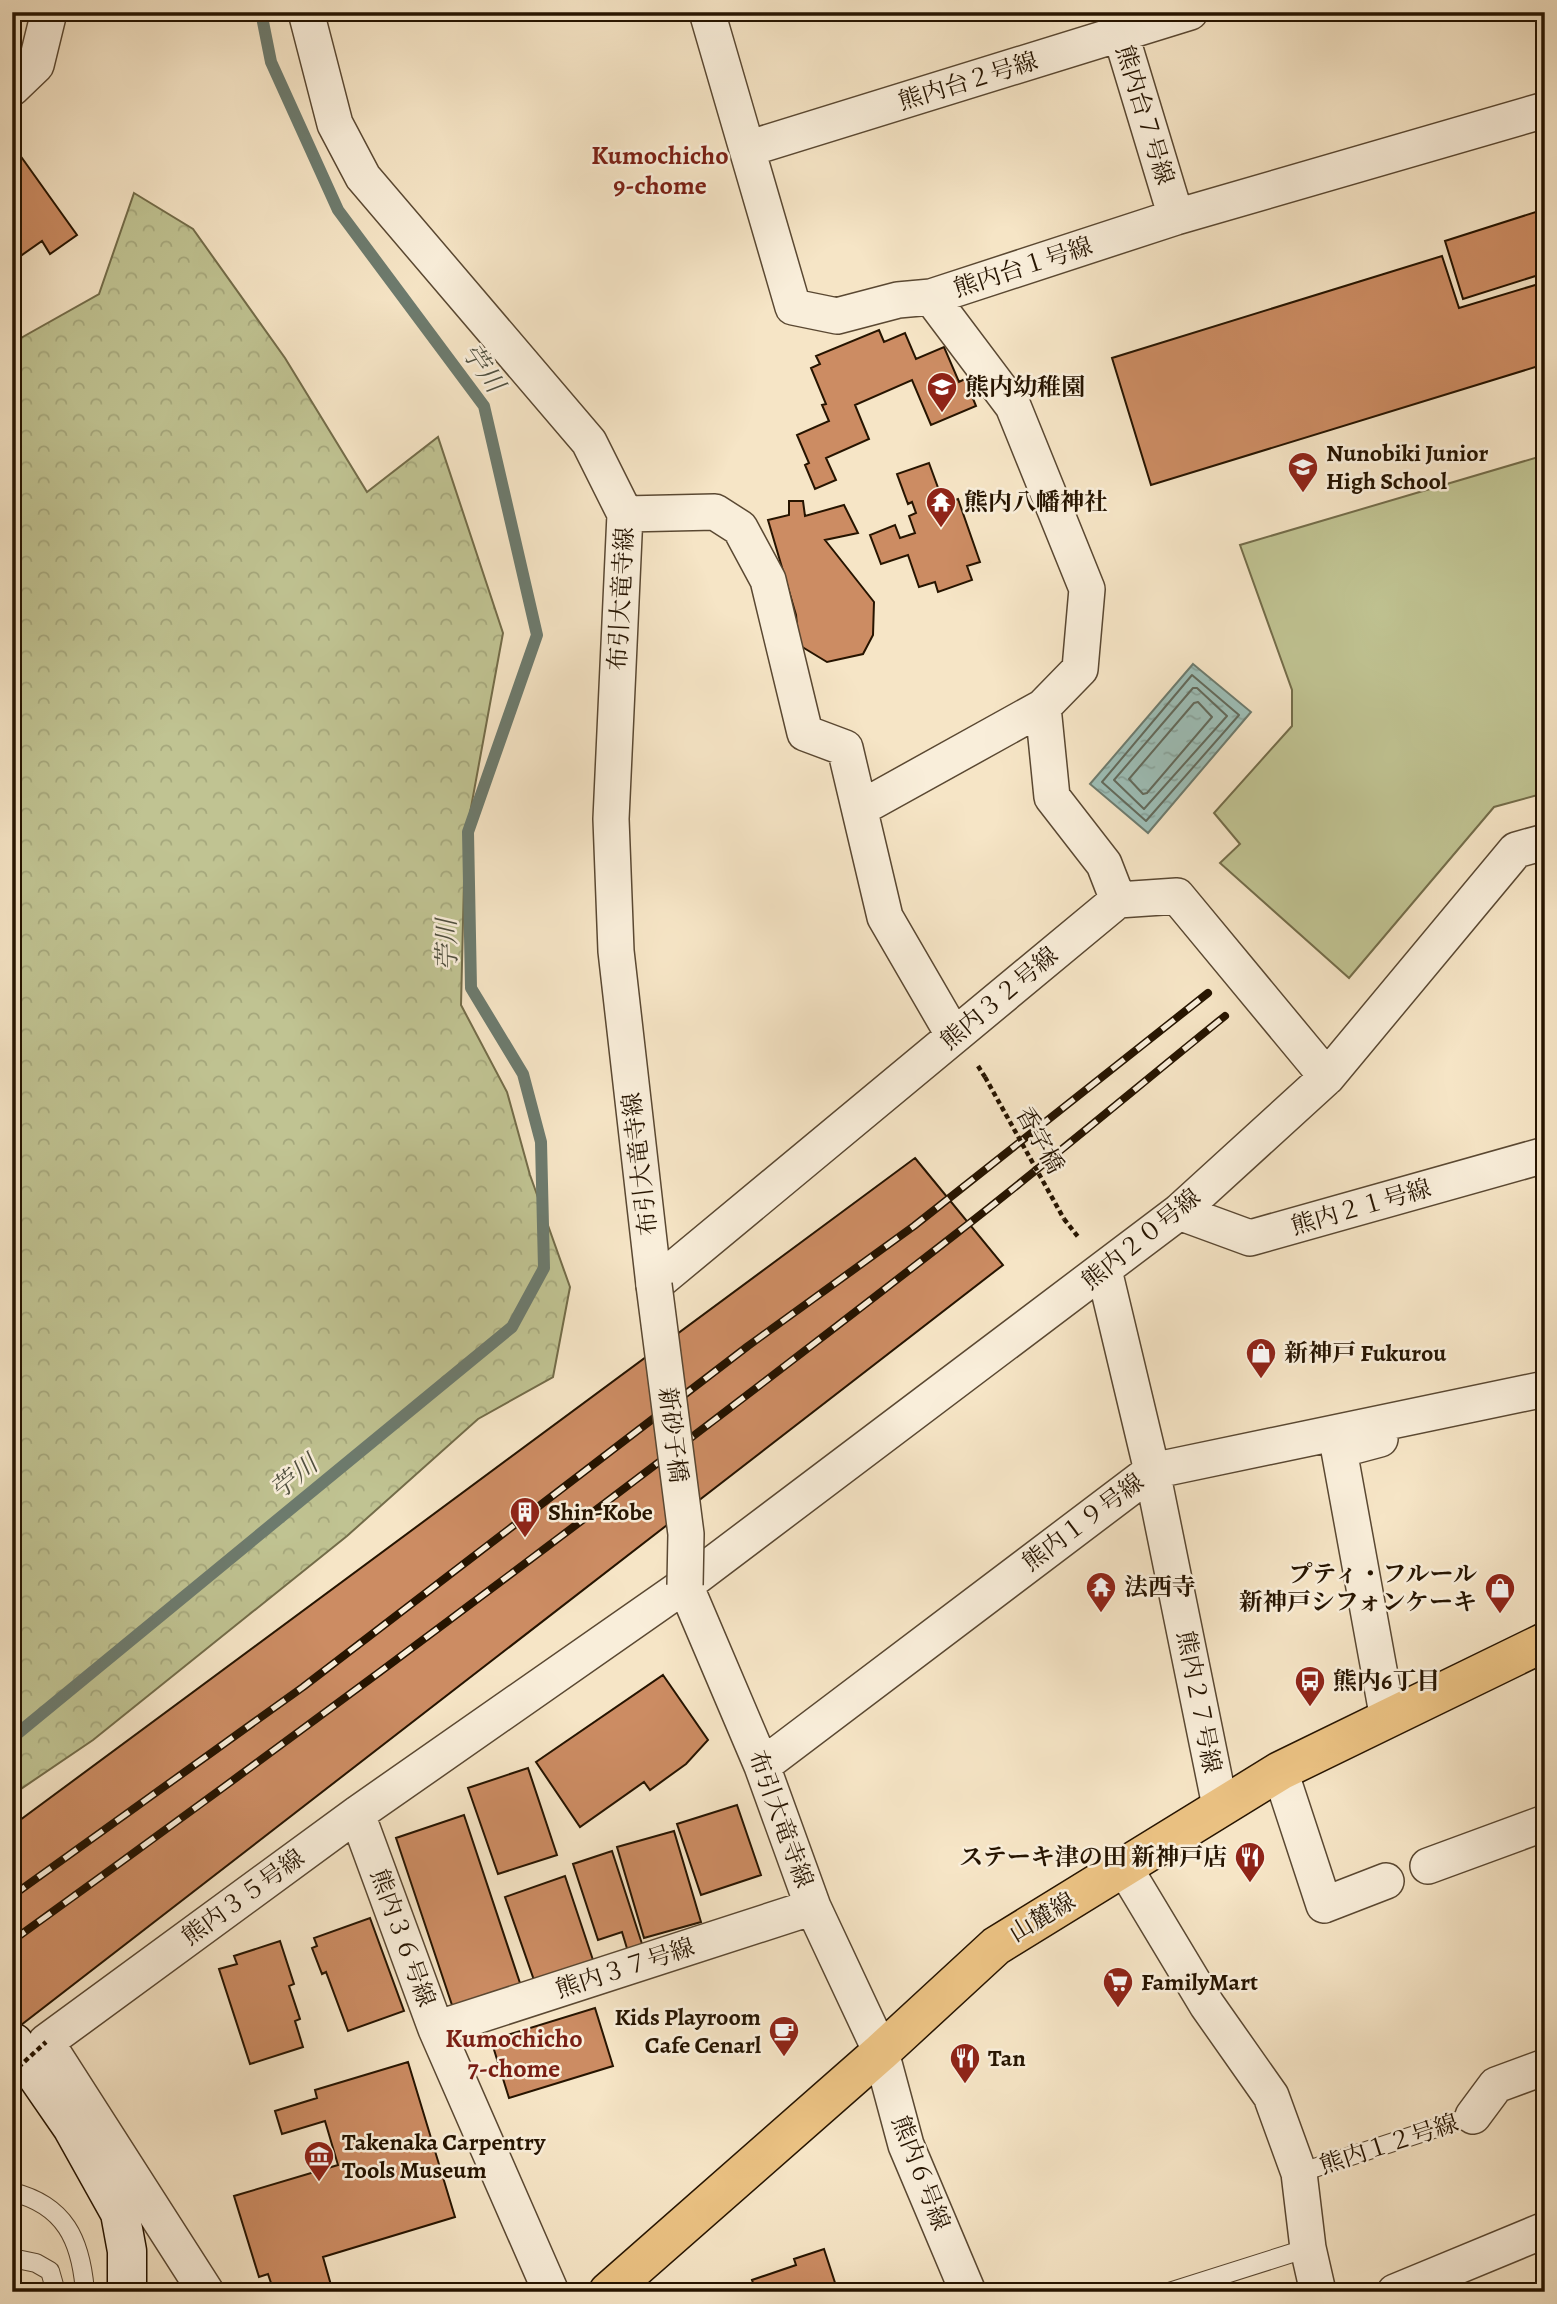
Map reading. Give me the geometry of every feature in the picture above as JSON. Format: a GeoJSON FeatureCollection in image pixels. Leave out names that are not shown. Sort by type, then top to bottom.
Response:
{"type":"FeatureCollection","features":[{"type":"Feature","properties":{"kind":"main road","name":"山麓線"},"geometry":{"type":"LineString","coordinates":[[608,2292],[881,2052],[996,1945],[1280,1771],[1545,1642]]}},
{"type":"Feature","properties":{"kind":"street"},"geometry":{"type":"LineString","coordinates":[[12,88],[36,65],[49,12]]}},
{"type":"Feature","properties":{"kind":"street","name":"布引大竜寺線"},"geometry":{"type":"LineString","coordinates":[[306,12],[335,124],[363,177],[589,442],[625,514],[611,819],[616,951],[654,1285]]}},
{"type":"Feature","properties":{"kind":"street","name":"熊内台１号線"},"geometry":{"type":"LineString","coordinates":[[707,12],[793,307],[836,316],[898,300],[931,297],[1176,217],[1544,110]]}},
{"type":"Feature","properties":{"kind":"street","name":"熊内台２号線"},"geometry":{"type":"LineString","coordinates":[[747,149],[1117,23],[1190,12]]}},
{"type":"Feature","properties":{"kind":"street","name":"熊内台７号線"},"geometry":{"type":"LineString","coordinates":[[1117,23],[1176,217]]}},
{"type":"Feature","properties":{"kind":"street"},"geometry":{"type":"LineString","coordinates":[[861,808],[1043,707],[1080,668],[1087,589],[1013,406],[931,297]]}},
{"type":"Feature","properties":{"kind":"street"},"geometry":{"type":"LineString","coordinates":[[625,514],[715,512],[740,528],[768,580],[804,733],[845,748],[885,917],[954,1036]]}},
{"type":"Feature","properties":{"kind":"street"},"geometry":{"type":"LineString","coordinates":[[1043,707],[1052,797],[1104,864],[1118,900],[1177,896],[1327,1077]]}},
{"type":"Feature","properties":{"kind":"street","name":"熊内２０号線"},"geometry":{"type":"LineString","coordinates":[[685,1585],[1179,1212],[1327,1077],[1516,850],[1545,842]]}},
{"type":"Feature","properties":{"kind":"street","name":"熊内３２号線"},"geometry":{"type":"LineString","coordinates":[[654,1285],[1118,900]]}},
{"type":"Feature","properties":{"kind":"street","name":"熊内２１号線"},"geometry":{"type":"LineString","coordinates":[[1179,1212],[1250,1238],[1545,1155]]}},
{"type":"Feature","properties":{"kind":"street","name":"熊内２７号線"},"geometry":{"type":"LineString","coordinates":[[1104,1270],[1152,1471],[1220,1806]]}},
{"type":"Feature","properties":{"kind":"street","name":"新砂子橋"},"geometry":{"type":"LineString","coordinates":[[654,1285],[686,1534],[685,1585]]}},
{"type":"Feature","properties":{"kind":"street","name":"熊内１９号線"},"geometry":{"type":"LineString","coordinates":[[762,1766],[1152,1471],[1545,1389]]}},
{"type":"Feature","properties":{"kind":"street"},"geometry":{"type":"LineString","coordinates":[[1376,1424],[1382,1438],[1339,1450],[1388,1719]]}},
{"type":"Feature","properties":{"kind":"street","name":"布引大竜寺線"},"geometry":{"type":"LineString","coordinates":[[685,1585],[762,1766],[813,1907],[881,2052]]}},
{"type":"Feature","properties":{"kind":"street","name":"熊内３５号線"},"geometry":{"type":"LineString","coordinates":[[24,2053],[357,1814],[685,1585]]}},
{"type":"Feature","properties":{"kind":"street"},"geometry":{"type":"LineString","coordinates":[[1280,1771],[1324,1905],[1386,1881]]}},
{"type":"Feature","properties":{"kind":"street","name":"熊内３６号線"},"geometry":{"type":"LineString","coordinates":[[357,1814],[436,2029],[551,2292]]}},
{"type":"Feature","properties":{"kind":"street"},"geometry":{"type":"LineString","coordinates":[[1429,1866],[1545,1823]]}},
{"type":"Feature","properties":{"kind":"street"},"geometry":{"type":"LineString","coordinates":[[1124,1867],[1207,2006],[1271,2096],[1299,2173],[1308,2248],[1318,2292]]}},
{"type":"Feature","properties":{"kind":"street","name":"熊内３７号線"},"geometry":{"type":"LineString","coordinates":[[436,2029],[813,1907]]}},
{"type":"Feature","properties":{"kind":"street","name":"熊内６号線"},"geometry":{"type":"LineString","coordinates":[[881,2052],[906,2145],[968,2292]]}},
{"type":"Feature","properties":{"kind":"street"},"geometry":{"type":"LineString","coordinates":[[24,2053],[72,2127],[120,2213],[127,2251],[127,2292]]}},
{"type":"Feature","properties":{"kind":"street"},"geometry":{"type":"LineString","coordinates":[[24,2053],[206,2292]]}},
{"type":"Feature","properties":{"kind":"street","name":"熊内１２号線"},"geometry":{"type":"LineString","coordinates":[[1473,2116],[1496,2085],[1545,2067]]}},
{"type":"Feature","properties":{"kind":"street"},"geometry":{"type":"LineString","coordinates":[[1395,2292],[1545,2230]]}},
{"type":"Feature","properties":{"kind":"lane","name":"熊内１２号線"},"geometry":{"type":"LineString","coordinates":[[1299,2173],[1473,2116]]}},
{"type":"Feature","properties":{"kind":"lane"},"geometry":{"type":"LineString","coordinates":[[12,2192],[33,2197],[65,2220],[79,2255],[85,2292]]}},
{"type":"Feature","properties":{"kind":"lane"},"geometry":{"type":"LineString","coordinates":[[1169,2292],[1308,2248]]}},
{"type":"Feature","properties":{"kind":"lane"},"geometry":{"type":"LineString","coordinates":[[12,2258],[36,2263],[50,2271],[56,2292]]}},
{"type":"Feature","properties":{"kind":"path","name":"香字橋"},"geometry":{"type":"LineString","coordinates":[[985,1077],[1064,1219]]}},
{"type":"Feature","properties":{"kind":"green space"},"geometry":{"type":"Polygon","coordinates":[[[134,193],[193,229],[285,358],[367,492],[438,437],[503,633],[465,840],[461,1005],[507,1092],[530,1175],[570,1287],[553,1377],[478,1419],[347,1536],[93,1740],[12,1795],[12,743],[20,727],[12,721],[12,343],[99,294],[134,193]]]}},
{"type":"Feature","properties":{"kind":"green space"},"geometry":{"type":"Polygon","coordinates":[[[1545,455],[1545,793],[1494,807],[1349,978],[1220,863],[1240,844],[1214,813],[1292,726],[1292,690],[1240,545],[1545,455]]]}},
{"type":"Feature","properties":{"kind":"water"},"geometry":{"type":"Polygon","coordinates":[[[1193,664],[1251,712],[1148,833],[1090,784],[1193,664]]]}},
{"type":"Feature","properties":{"kind":"building"},"geometry":{"type":"Polygon","coordinates":[[[12,144],[77,235],[50,254],[42,241],[12,262],[12,144]]]}},
{"type":"Feature","properties":{"kind":"building"},"geometry":{"type":"Polygon","coordinates":[[[1545,209],[1545,273],[1463,299],[1445,241],[1545,209]]]}},
{"type":"Feature","properties":{"kind":"building"},"geometry":{"type":"Polygon","coordinates":[[[1442,256],[1459,308],[1545,282],[1545,364],[1151,485],[1112,358],[1442,256]]]}},
{"type":"Feature","properties":{"kind":"building","name":"熊内幼稚園"},"geometry":{"type":"Polygon","coordinates":[[[879,330],[884,342],[905,333],[916,359],[944,347],[959,382],[965,379],[976,406],[931,425],[912,380],[855,405],[869,439],[826,458],[836,480],[815,489],[805,465],[809,463],[797,435],[829,421],[822,405],[826,404],[811,368],[820,364],[816,356],[879,330]]]}},
{"type":"Feature","properties":{"kind":"building","name":"熊内八幡神社"},"geometry":{"type":"Polygon","coordinates":[[[929,463],[944,504],[958,499],[980,562],[967,566],[972,580],[938,592],[935,582],[919,587],[908,555],[881,564],[870,535],[895,525],[900,538],[915,533],[909,516],[916,513],[912,502],[908,504],[897,474],[929,463]]]}},
{"type":"Feature","properties":{"kind":"building"},"geometry":{"type":"Polygon","coordinates":[[[789,501],[803,501],[805,516],[844,505],[858,533],[825,540],[874,602],[873,635],[863,654],[827,662],[799,645],[796,615],[768,520],[789,515],[789,501]]]}},
{"type":"Feature","properties":{"kind":"building","name":"Shin-Kobe"},"geometry":{"type":"Polygon","coordinates":[[[915,1158],[1003,1265],[12,2032],[12,1826],[915,1158]]]}},
{"type":"Feature","properties":{"kind":"building"},"geometry":{"type":"Polygon","coordinates":[[[663,1675],[708,1740],[686,1764],[650,1790],[644,1782],[580,1827],[536,1762],[663,1675]]]}},
{"type":"Feature","properties":{"kind":"building"},"geometry":{"type":"Polygon","coordinates":[[[528,1768],[557,1855],[498,1874],[468,1788],[528,1768]]]}},
{"type":"Feature","properties":{"kind":"building"},"geometry":{"type":"Polygon","coordinates":[[[737,1805],[761,1875],[701,1895],[677,1824],[737,1805]]]}},
{"type":"Feature","properties":{"kind":"building"},"geometry":{"type":"Polygon","coordinates":[[[464,1815],[521,1986],[453,2008],[396,1838],[464,1815]]]}},
{"type":"Feature","properties":{"kind":"building"},"geometry":{"type":"Polygon","coordinates":[[[674,1831],[701,1922],[644,1938],[617,1847],[674,1831]]]}},
{"type":"Feature","properties":{"kind":"building"},"geometry":{"type":"Polygon","coordinates":[[[612,1851],[644,1950],[629,1955],[622,1932],[598,1940],[573,1864],[612,1851]]]}},
{"type":"Feature","properties":{"kind":"building"},"geometry":{"type":"Polygon","coordinates":[[[565,1876],[594,1963],[535,1983],[505,1897],[565,1876]]]}},
{"type":"Feature","properties":{"kind":"building"},"geometry":{"type":"Polygon","coordinates":[[[370,1918],[404,2011],[348,2031],[326,1972],[322,1974],[312,1948],[317,1946],[314,1938],[370,1918]]]}},
{"type":"Feature","properties":{"kind":"building"},"geometry":{"type":"Polygon","coordinates":[[[280,1941],[294,1984],[289,1986],[300,2019],[295,2021],[303,2047],[250,2064],[219,1969],[237,1964],[234,1956],[280,1941]]]}},
{"type":"Feature","properties":{"kind":"building"},"geometry":{"type":"Polygon","coordinates":[[[595,2008],[613,2066],[509,2098],[491,2040],[595,2008]]]}},
{"type":"Feature","properties":{"kind":"building"},"geometry":{"type":"Polygon","coordinates":[[[408,2062],[455,2217],[323,2257],[333,2292],[274,2292],[268,2274],[259,2277],[234,2196],[338,2165],[325,2121],[282,2134],[275,2111],[317,2098],[315,2090],[408,2062]]]}},
{"type":"Feature","properties":{"kind":"building"},"geometry":{"type":"Polygon","coordinates":[[[824,2249],[838,2292],[756,2292],[752,2280],[796,2265],[794,2259],[824,2249]]]}},
{"type":"Feature","properties":{"kind":"waterway","name":"苧川"},"geometry":{"type":"LineString","coordinates":[[12,1738],[512,1327],[544,1268],[541,1142],[523,1074],[471,988],[468,832],[537,635],[484,406],[338,210],[271,62],[261,12]]}},
{"type":"Feature","properties":{"kind":"railway"},"geometry":{"type":"LineString","coordinates":[[12,1896],[303,1687],[748,1346],[914,1226],[1208,993]]}},
{"type":"Feature","properties":{"kind":"railway"},"geometry":{"type":"LineString","coordinates":[[12,1941],[369,1680],[605,1503],[991,1207],[1225,1016]]}},
{"type":"Feature","properties":{"kind":"place","name":"熊内幼稚園"},"geometry":{"type":"Point","coordinates":[942,414]}},
{"type":"Feature","properties":{"kind":"place","name":"Nunobiki Junior High School"},"geometry":{"type":"Point","coordinates":[1303,494]}},
{"type":"Feature","properties":{"kind":"place","name":"熊内八幡神社"},"geometry":{"type":"Point","coordinates":[941,529]}},
{"type":"Feature","properties":{"kind":"place","name":"新神戸 Fukurou"},"geometry":{"type":"Point","coordinates":[1261,1380]}},
{"type":"Feature","properties":{"kind":"place","name":"Shin-Kobe"},"geometry":{"type":"Point","coordinates":[525,1539]}},
{"type":"Feature","properties":{"kind":"place","name":"法西寺"},"geometry":{"type":"Point","coordinates":[1101,1614]}},
{"type":"Feature","properties":{"kind":"place","name":"プティ・フルール 新神戸シフォンケーキ"},"geometry":{"type":"Point","coordinates":[1500,1615]}},
{"type":"Feature","properties":{"kind":"place","name":"熊内6丁目"},"geometry":{"type":"Point","coordinates":[1310,1708]}},
{"type":"Feature","properties":{"kind":"place","name":"ステーキ津の田 新神戸店"},"geometry":{"type":"Point","coordinates":[1250,1884]}},
{"type":"Feature","properties":{"kind":"place","name":"FamilyMart"},"geometry":{"type":"Point","coordinates":[1118,2009]}},
{"type":"Feature","properties":{"kind":"place","name":"Kids Playroom Cafe Cenarl"},"geometry":{"type":"Point","coordinates":[784,2058]}},
{"type":"Feature","properties":{"kind":"place","name":"Tan"},"geometry":{"type":"Point","coordinates":[965,2085]}},
{"type":"Feature","properties":{"kind":"place","name":"Takenaka Carpentry Tools Museum"},"geometry":{"type":"Point","coordinates":[319,2183]}},
{"type":"Feature","properties":{"kind":"district","name":"Kumochicho 9-chome"},"geometry":{"type":"Point","coordinates":[660,170]}},
{"type":"Feature","properties":{"kind":"district","name":"Kumochicho 7-chome"},"geometry":{"type":"Point","coordinates":[514,2053]}}]}
